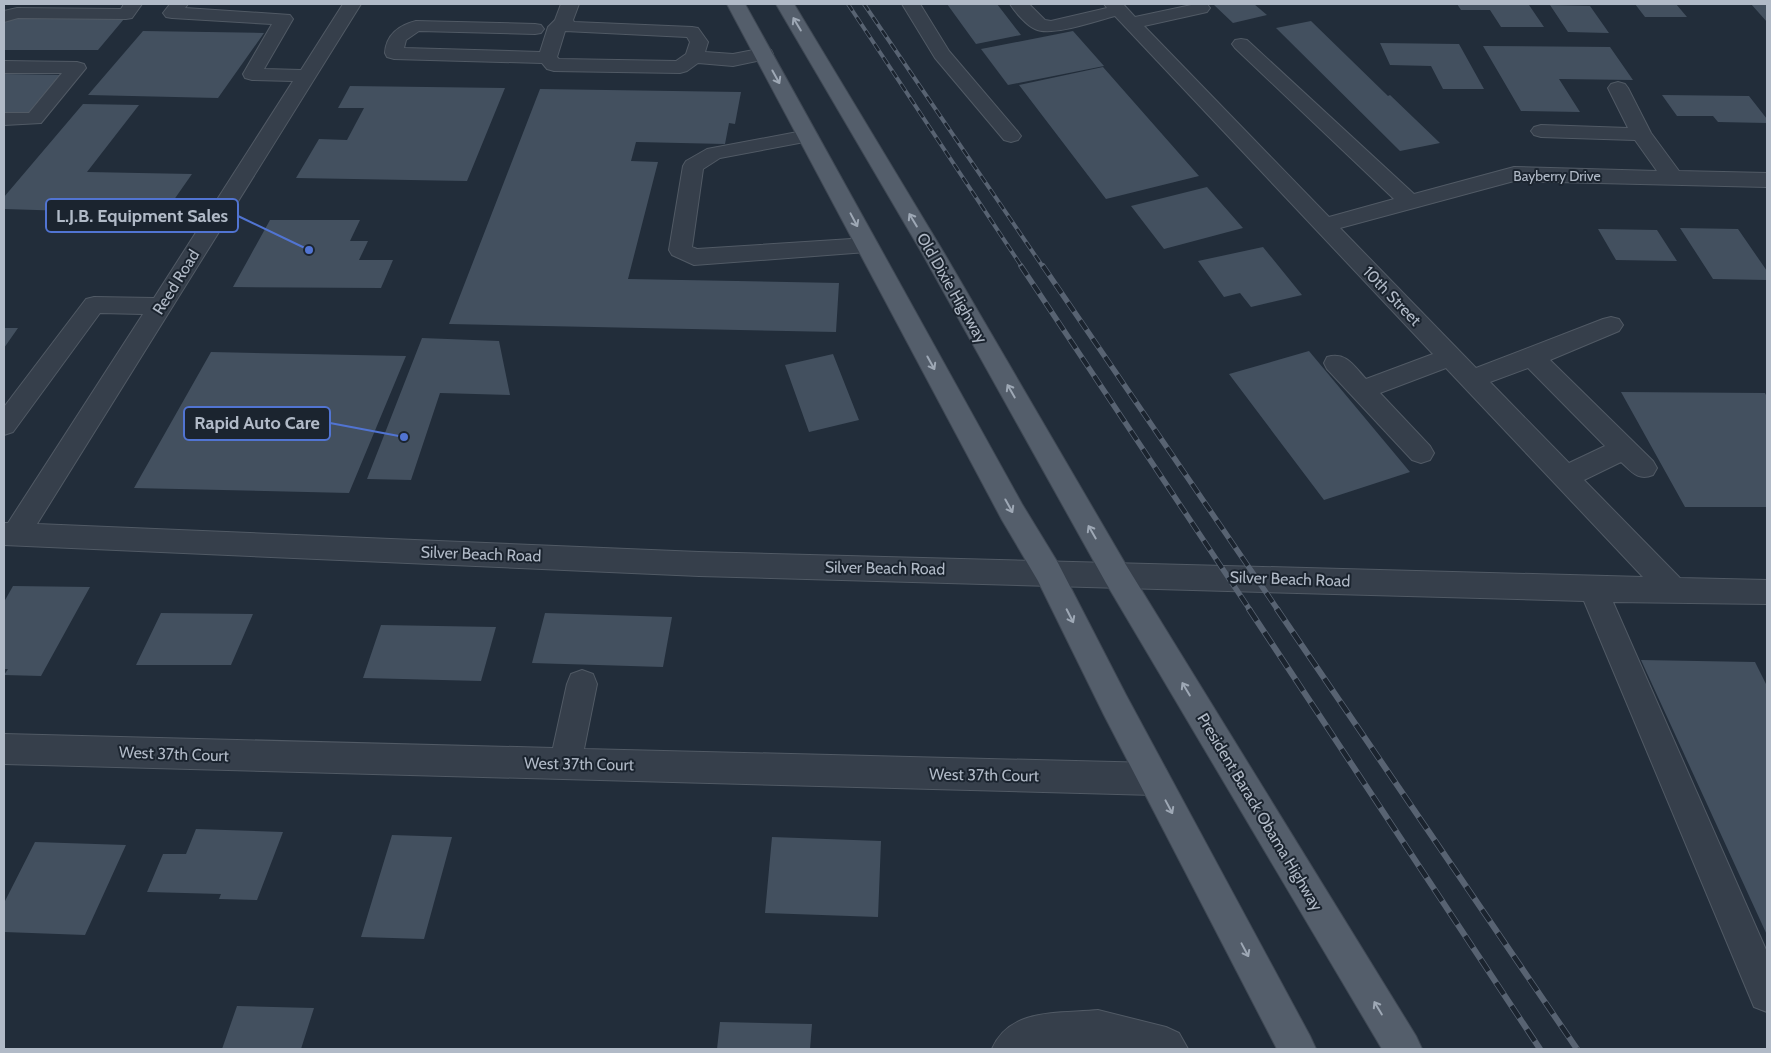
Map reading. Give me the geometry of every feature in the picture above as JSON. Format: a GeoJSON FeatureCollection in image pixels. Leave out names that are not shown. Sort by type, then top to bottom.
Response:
{"type":"FeatureCollection","features":[{"type":"Feature","properties":{"kind":"main road"},"geometry":{"type":"LineString","coordinates":[[736,4],[1008,504],[1048,572],[1154,779],[1297,1049]]}},
{"type":"Feature","properties":{"kind":"main road","name":"Old Dixie Highway"},"geometry":{"type":"LineString","coordinates":[[785,4],[933,253],[1116,574]]}},
{"type":"Feature","properties":{"kind":"main road","name":"President Barack Obama Highway"},"geometry":{"type":"LineString","coordinates":[[1116,574],[1403,1049]]}},
{"type":"Feature","properties":{"kind":"street"},"geometry":{"type":"LineString","coordinates":[[4,17],[17,13],[126,14],[133,4]]}},
{"type":"Feature","properties":{"kind":"street"},"geometry":{"type":"LineString","coordinates":[[179,4],[172,13],[284,19],[252,74],[307,76]]}},
{"type":"Feature","properties":{"kind":"street","name":"Reed Road"},"geometry":{"type":"LineString","coordinates":[[10,534],[161,306],[352,4]]}},
{"type":"Feature","properties":{"kind":"street"},"geometry":{"type":"LineString","coordinates":[[547,58],[557,27],[563,22],[570,4]]}},
{"type":"Feature","properties":{"kind":"street"},"geometry":{"type":"LineString","coordinates":[[911,4],[942,54],[1010,136]]}},
{"type":"Feature","properties":{"kind":"street"},"geometry":{"type":"LineString","coordinates":[[1019,4],[1040,25],[1051,26],[1121,12],[1201,8]]}},
{"type":"Feature","properties":{"kind":"street","name":"10th Street"},"geometry":{"type":"LineString","coordinates":[[1121,12],[1672,589]]}},
{"type":"Feature","properties":{"kind":"street"},"geometry":{"type":"LineString","coordinates":[[563,22],[570,27],[692,32],[699,42],[694,58]]}},
{"type":"Feature","properties":{"kind":"street"},"geometry":{"type":"LineString","coordinates":[[535,29],[416,26],[401,32],[394,42],[394,53],[547,58],[554,65],[680,67],[694,58],[733,60],[764,54]]}},
{"type":"Feature","properties":{"kind":"street"},"geometry":{"type":"LineString","coordinates":[[1241,44],[1410,202]]}},
{"type":"Feature","properties":{"kind":"street"},"geometry":{"type":"LineString","coordinates":[[4,67],[76,68],[34,119],[4,119]]}},
{"type":"Feature","properties":{"kind":"street"},"geometry":{"type":"LineString","coordinates":[[1618,88],[1641,134],[1672,178]]}},
{"type":"Feature","properties":{"kind":"street"},"geometry":{"type":"LineString","coordinates":[[1541,131],[1641,134]]}},
{"type":"Feature","properties":{"kind":"street"},"geometry":{"type":"LineString","coordinates":[[808,136],[714,153],[693,166],[680,250],[694,257],[867,245]]}},
{"type":"Feature","properties":{"kind":"street","name":"Bayberry Drive"},"geometry":{"type":"LineString","coordinates":[[1324,225],[1514,174],[1767,180]]}},
{"type":"Feature","properties":{"kind":"street"},"geometry":{"type":"LineString","coordinates":[[4,425],[94,305],[161,306]]}},
{"type":"Feature","properties":{"kind":"street"},"geometry":{"type":"LineString","coordinates":[[1471,379],[1611,325]]}},
{"type":"Feature","properties":{"kind":"street"},"geometry":{"type":"LineString","coordinates":[[1362,390],[1450,357]]}},
{"type":"Feature","properties":{"kind":"street"},"geometry":{"type":"LineString","coordinates":[[1532,357],[1644,468]]}},
{"type":"Feature","properties":{"kind":"street"},"geometry":{"type":"LineString","coordinates":[[1336,362],[1421,453]]}},
{"type":"Feature","properties":{"kind":"street"},"geometry":{"type":"LineString","coordinates":[[1565,477],[1623,449]]}},
{"type":"Feature","properties":{"kind":"street","name":"Silver Beach Road"},"geometry":{"type":"LineString","coordinates":[[10,534],[699,564],[1048,572],[1496,587],[1672,589],[1763,599]]}},
{"type":"Feature","properties":{"kind":"street"},"geometry":{"type":"LineString","coordinates":[[1593,588],[1767,994]]}},
{"type":"Feature","properties":{"kind":"street"},"geometry":{"type":"LineString","coordinates":[[565,764],[582,684]]}},
{"type":"Feature","properties":{"kind":"street","name":"West 37th Court"},"geometry":{"type":"LineString","coordinates":[[4,749],[1154,779]]}},
{"type":"Feature","properties":{"kind":"street"},"geometry":{"type":"LineString","coordinates":[[1011,1049],[1028,1035],[1098,1029],[1166,1046],[1169,1049]]}},
{"type":"Feature","properties":{"kind":"building"},"geometry":{"type":"Polygon","coordinates":[[[947,4],[997,4],[1021,35],[976,44],[947,4]]]}},
{"type":"Feature","properties":{"kind":"building"},"geometry":{"type":"Polygon","coordinates":[[[1213,4],[1254,4],[1267,15],[1233,23],[1213,4]]]}},
{"type":"Feature","properties":{"kind":"building"},"geometry":{"type":"Polygon","coordinates":[[[1457,4],[1529,5],[1544,27],[1501,27],[1490,10],[1461,10],[1457,4]]]}},
{"type":"Feature","properties":{"kind":"building"},"geometry":{"type":"Polygon","coordinates":[[[1635,4],[1676,4],[1687,17],[1645,17],[1635,4]]]}},
{"type":"Feature","properties":{"kind":"building"},"geometry":{"type":"Polygon","coordinates":[[[1751,4],[1767,4],[1767,22],[1751,4]]]}},
{"type":"Feature","properties":{"kind":"building"},"geometry":{"type":"Polygon","coordinates":[[[1550,5],[1590,6],[1609,33],[1568,32],[1550,5]]]}},
{"type":"Feature","properties":{"kind":"building"},"geometry":{"type":"Polygon","coordinates":[[[4,19],[124,19],[98,50],[4,50],[4,19]]]}},
{"type":"Feature","properties":{"kind":"building"},"geometry":{"type":"Polygon","coordinates":[[[1311,21],[1388,96],[1390,95],[1440,143],[1400,151],[1276,28],[1311,21]]]}},
{"type":"Feature","properties":{"kind":"building"},"geometry":{"type":"Polygon","coordinates":[[[143,31],[264,33],[218,98],[88,95],[143,31]]]}},
{"type":"Feature","properties":{"kind":"building"},"geometry":{"type":"Polygon","coordinates":[[[1073,31],[1104,66],[1008,85],[981,49],[1073,31]]]}},
{"type":"Feature","properties":{"kind":"building"},"geometry":{"type":"Polygon","coordinates":[[[1380,43],[1459,44],[1484,89],[1443,89],[1431,66],[1390,65],[1380,43]]]}},
{"type":"Feature","properties":{"kind":"building"},"geometry":{"type":"Polygon","coordinates":[[[1483,46],[1610,47],[1633,80],[1559,79],[1580,112],[1521,111],[1483,46]]]}},
{"type":"Feature","properties":{"kind":"building"},"geometry":{"type":"Polygon","coordinates":[[[1103,67],[1199,176],[1106,199],[1019,85],[1103,67]]]}},
{"type":"Feature","properties":{"kind":"building"},"geometry":{"type":"Polygon","coordinates":[[[4,74],[68,75],[36,113],[4,112],[4,74]]]}},
{"type":"Feature","properties":{"kind":"building"},"geometry":{"type":"Polygon","coordinates":[[[350,86],[505,88],[467,181],[296,178],[319,139],[347,140],[364,108],[338,108],[350,86]]]}},
{"type":"Feature","properties":{"kind":"building"},"geometry":{"type":"Polygon","coordinates":[[[540,89],[741,92],[735,124],[729,123],[725,144],[636,142],[631,161],[658,162],[628,279],[839,283],[836,332],[449,324],[540,89]]]}},
{"type":"Feature","properties":{"kind":"building"},"geometry":{"type":"Polygon","coordinates":[[[1662,95],[1749,96],[1767,119],[1767,123],[1718,122],[1713,116],[1677,116],[1662,95]]]}},
{"type":"Feature","properties":{"kind":"building"},"geometry":{"type":"Polygon","coordinates":[[[83,104],[139,105],[87,172],[192,174],[164,214],[4,209],[4,197],[83,104]]]}},
{"type":"Feature","properties":{"kind":"building"},"geometry":{"type":"Polygon","coordinates":[[[1207,187],[1243,228],[1164,249],[1131,206],[1207,187]]]}},
{"type":"Feature","properties":{"kind":"building"},"geometry":{"type":"Polygon","coordinates":[[[270,220],[360,220],[350,241],[368,241],[359,260],[393,260],[381,288],[233,287],[270,220]]]}},
{"type":"Feature","properties":{"kind":"building"},"geometry":{"type":"Polygon","coordinates":[[[1680,228],[1738,229],[1767,271],[1767,280],[1713,279],[1680,228]]]}},
{"type":"Feature","properties":{"kind":"building"},"geometry":{"type":"Polygon","coordinates":[[[1598,229],[1657,230],[1677,261],[1616,260],[1598,229]]]}},
{"type":"Feature","properties":{"kind":"building"},"geometry":{"type":"Polygon","coordinates":[[[1263,247],[1302,295],[1251,307],[1240,293],[1224,297],[1198,261],[1263,247]]]}},
{"type":"Feature","properties":{"kind":"building"},"geometry":{"type":"Polygon","coordinates":[[[4,328],[18,328],[4,348],[4,328]]]}},
{"type":"Feature","properties":{"kind":"building"},"geometry":{"type":"Polygon","coordinates":[[[422,338],[499,341],[510,395],[440,393],[411,480],[367,479],[422,338]]]}},
{"type":"Feature","properties":{"kind":"building"},"geometry":{"type":"Polygon","coordinates":[[[1309,351],[1410,472],[1324,500],[1229,374],[1309,351]]]}},
{"type":"Feature","properties":{"kind":"building"},"geometry":{"type":"Polygon","coordinates":[[[211,352],[406,356],[349,493],[134,488],[211,352]]]}},
{"type":"Feature","properties":{"kind":"building"},"geometry":{"type":"Polygon","coordinates":[[[833,354],[859,420],[809,432],[785,365],[833,354]]]}},
{"type":"Feature","properties":{"kind":"building"},"geometry":{"type":"Polygon","coordinates":[[[1621,392],[1765,393],[1767,397],[1767,507],[1685,507],[1621,392]]]}},
{"type":"Feature","properties":{"kind":"building"},"geometry":{"type":"Polygon","coordinates":[[[13,586],[90,587],[41,676],[4,675],[8,669],[4,669],[4,602],[13,586]]]}},
{"type":"Feature","properties":{"kind":"building"},"geometry":{"type":"Polygon","coordinates":[[[161,613],[253,614],[231,665],[136,665],[161,613]]]}},
{"type":"Feature","properties":{"kind":"building"},"geometry":{"type":"Polygon","coordinates":[[[545,613],[672,617],[663,667],[532,663],[545,613]]]}},
{"type":"Feature","properties":{"kind":"building"},"geometry":{"type":"Polygon","coordinates":[[[381,625],[496,627],[481,681],[363,678],[381,625]]]}},
{"type":"Feature","properties":{"kind":"building"},"geometry":{"type":"Polygon","coordinates":[[[1641,660],[1755,662],[1767,686],[1767,935],[1641,660]]]}},
{"type":"Feature","properties":{"kind":"building"},"geometry":{"type":"Polygon","coordinates":[[[196,829],[283,832],[257,900],[219,899],[221,894],[147,892],[163,854],[186,854],[196,829]]]}},
{"type":"Feature","properties":{"kind":"building"},"geometry":{"type":"Polygon","coordinates":[[[392,835],[452,837],[424,939],[361,937],[392,835]]]}},
{"type":"Feature","properties":{"kind":"building"},"geometry":{"type":"Polygon","coordinates":[[[772,837],[881,841],[878,917],[765,913],[772,837]]]}},
{"type":"Feature","properties":{"kind":"building"},"geometry":{"type":"Polygon","coordinates":[[[35,842],[126,845],[85,935],[4,932],[4,903],[35,842]]]}},
{"type":"Feature","properties":{"kind":"building"},"geometry":{"type":"Polygon","coordinates":[[[237,1006],[314,1008],[301,1049],[222,1049],[237,1006]]]}},
{"type":"Feature","properties":{"kind":"building"},"geometry":{"type":"Polygon","coordinates":[[[720,1022],[812,1024],[810,1049],[717,1049],[720,1022]]]}},
{"type":"Feature","properties":{"kind":"railway"},"geometry":{"type":"LineString","coordinates":[[848,4],[1022,267]]}},
{"type":"Feature","properties":{"kind":"railway"},"geometry":{"type":"LineString","coordinates":[[864,4],[1043,267]]}},
{"type":"Feature","properties":{"kind":"railway"},"geometry":{"type":"LineString","coordinates":[[1021,266],[1250,610]]}},
{"type":"Feature","properties":{"kind":"railway"},"geometry":{"type":"LineString","coordinates":[[1043,266],[1278,610]]}},
{"type":"Feature","properties":{"kind":"railway"},"geometry":{"type":"LineString","coordinates":[[1249,609],[1540,1049]]}},
{"type":"Feature","properties":{"kind":"railway"},"geometry":{"type":"LineString","coordinates":[[1277,609],[1577,1049]]}},
{"type":"Feature","properties":{"kind":"place","name":"L.J.B. Equipment Sales"},"geometry":{"type":"Point","coordinates":[309,250]}},
{"type":"Feature","properties":{"kind":"place","name":"Rapid Auto Care"},"geometry":{"type":"Point","coordinates":[404,437]}}]}
